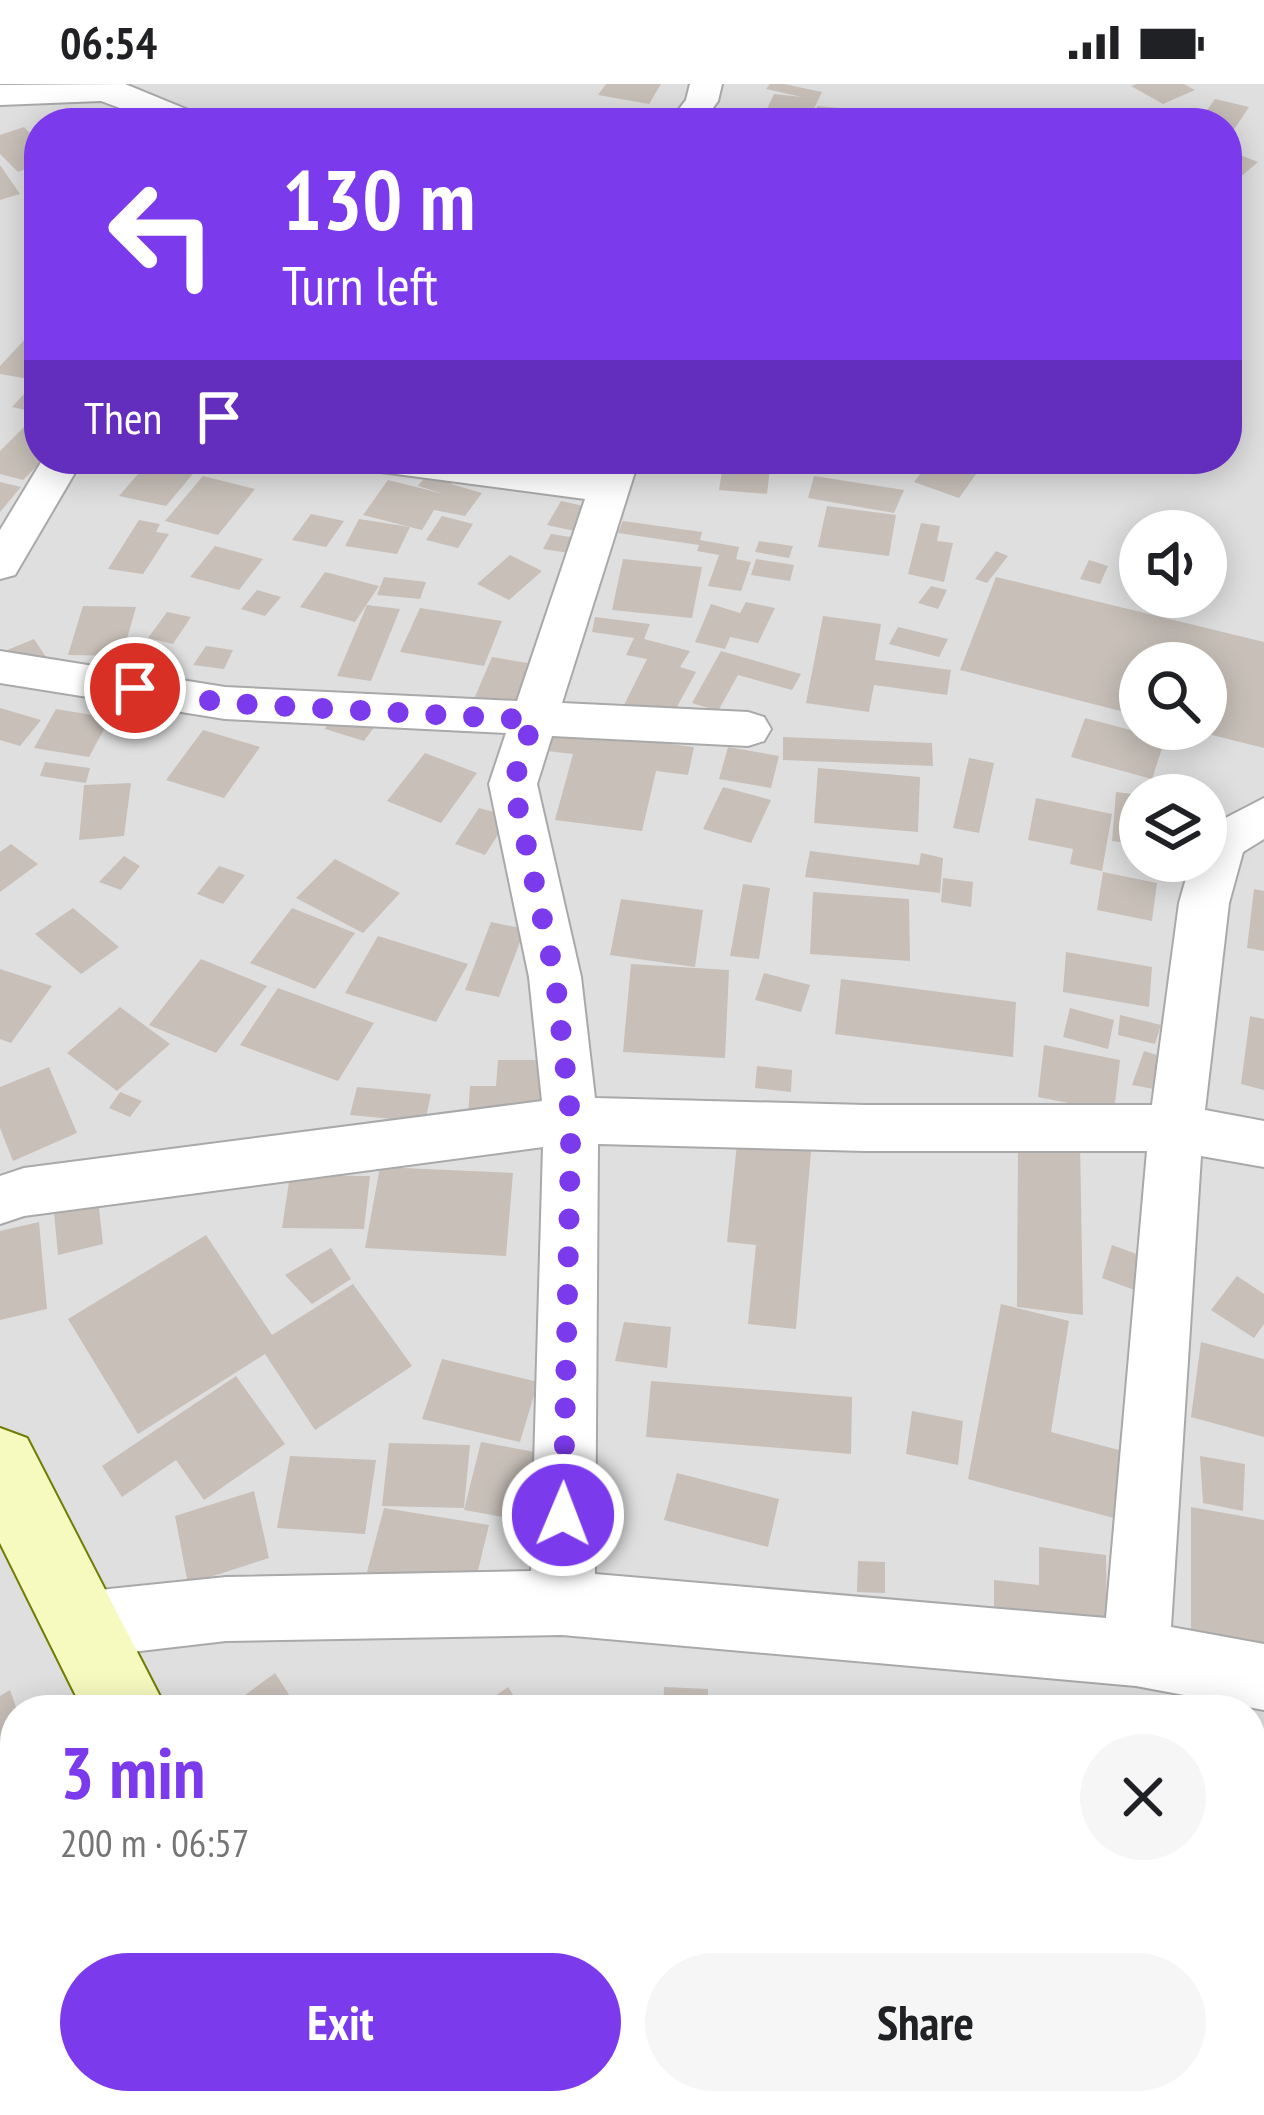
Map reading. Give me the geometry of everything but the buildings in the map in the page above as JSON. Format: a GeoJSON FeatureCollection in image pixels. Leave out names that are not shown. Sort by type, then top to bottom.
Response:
{"type":"FeatureCollection","features":[{"type":"Feature","properties":{"kind":"main road"},"geometry":{"type":"LineString","coordinates":[[0,1464],[118,1695]]}},
{"type":"Feature","properties":{"kind":"street"},"geometry":{"type":"LineString","coordinates":[[0,95],[100,86],[154,108]]}},
{"type":"Feature","properties":{"kind":"street"},"geometry":{"type":"LineString","coordinates":[[0,565],[54,474]]}},
{"type":"Feature","properties":{"kind":"street"},"geometry":{"type":"LineString","coordinates":[[562,1603],[571,1120],[555,977],[513,784],[615,474]]}},
{"type":"Feature","properties":{"kind":"street"},"geometry":{"type":"LineString","coordinates":[[0,668],[224,703],[748,729]]}},
{"type":"Feature","properties":{"kind":"street"},"geometry":{"type":"LineString","coordinates":[[1136,1654],[1176,1128],[1204,903],[1221,842],[1264,816]]}},
{"type":"Feature","properties":{"kind":"street"},"geometry":{"type":"LineString","coordinates":[[0,1201],[24,1192],[571,1120],[865,1128],[1176,1128],[1264,1144]]}},
{"type":"Feature","properties":{"kind":"street"},"geometry":{"type":"LineString","coordinates":[[80,1625],[226,1609],[562,1603],[1136,1654],[1264,1677]]}},
{"type":"Feature","properties":{"kind":"shaded area"},"geometry":{"type":"Polygon","coordinates":[[[0,84],[1264,84],[1264,1695],[0,1695],[0,84]]]}},
{"type":"Feature","properties":{"kind":"route"},"geometry":{"type":"LineString","coordinates":[[135,688],[224,703],[533,720],[513,784],[555,977],[571,1120],[563,1515]]}}]}
